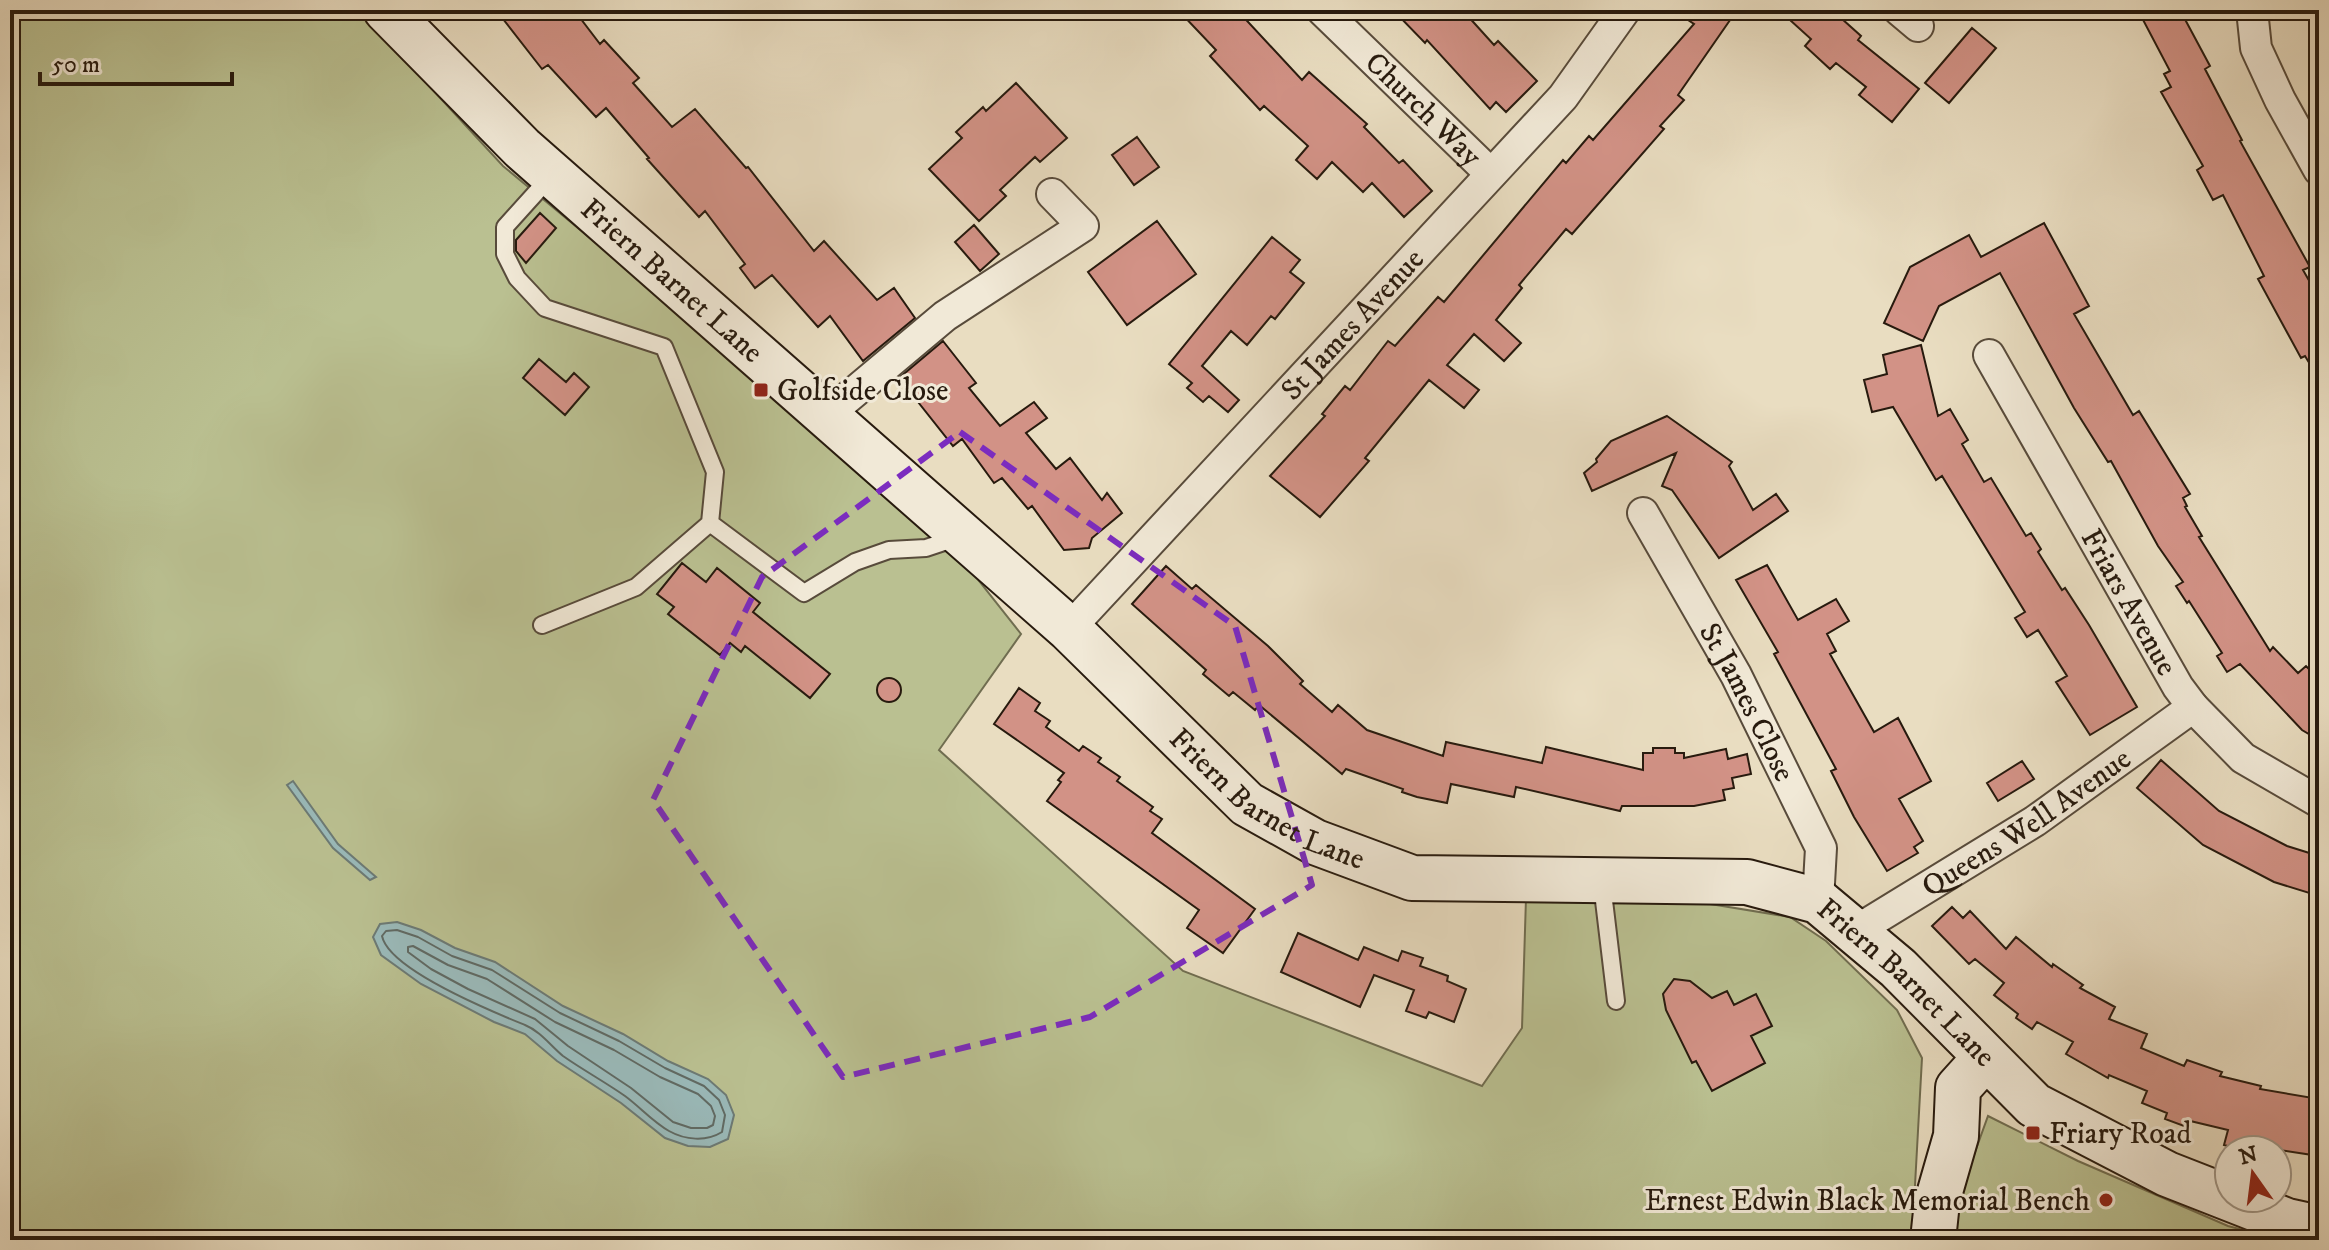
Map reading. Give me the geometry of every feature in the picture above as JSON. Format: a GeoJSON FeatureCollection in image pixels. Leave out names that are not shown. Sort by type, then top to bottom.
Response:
{"type":"FeatureCollection","features":[{"type":"Feature","properties":{"kind":"main road","name":"Friern Barnet Lane"},"geometry":{"type":"LineString","coordinates":[[386,10],[522,148],[1069,629],[1247,804],[1315,842],[1412,878],[1747,882],[1818,901],[1898,968],[2034,1105],[2167,1174],[2287,1221],[2319,1228]]}},
{"type":"Feature","properties":{"kind":"main road"},"geometry":{"type":"LineString","coordinates":[[1933,1240],[1937,1202],[1956,1136],[1958,1088],[1985,1058]]}},
{"type":"Feature","properties":{"kind":"street","name":"Church Way"},"geometry":{"type":"LineString","coordinates":[[1322,10],[1491,174]]}},
{"type":"Feature","properties":{"kind":"street","name":"St James Avenue"},"geometry":{"type":"LineString","coordinates":[[1069,629],[1563,97],[1625,10]]}},
{"type":"Feature","properties":{"kind":"street"},"geometry":{"type":"LineString","coordinates":[[2252,10],[2256,48],[2280,100],[2319,170]]}},
{"type":"Feature","properties":{"kind":"street"},"geometry":{"type":"LineString","coordinates":[[827,415],[945,316],[1083,226],[1052,194]]}},
{"type":"Feature","properties":{"kind":"street","name":"Friars Avenue"},"geometry":{"type":"LineString","coordinates":[[1989,355],[2170,673],[2193,707],[2243,758],[2319,802]]}},
{"type":"Feature","properties":{"kind":"street","name":"St James Close"},"geometry":{"type":"LineString","coordinates":[[1643,513],[1736,675],[1821,848],[1818,901]]}},
{"type":"Feature","properties":{"kind":"street","name":"Queens Well Avenue"},"geometry":{"type":"LineString","coordinates":[[1854,932],[2035,821],[2193,707]]}},
{"type":"Feature","properties":{"kind":"lane"},"geometry":{"type":"LineString","coordinates":[[542,625],[636,587],[710,523],[715,472],[664,347],[545,308],[517,278],[505,254],[505,227],[552,174]]}},
{"type":"Feature","properties":{"kind":"lane"},"geometry":{"type":"LineString","coordinates":[[710,523],[804,593],[855,562],[889,550],[926,548],[963,535]]}},
{"type":"Feature","properties":{"kind":"lane"},"geometry":{"type":"LineString","coordinates":[[1601,880],[1616,1001]]}},
{"type":"Feature","properties":{"kind":"highlighted area"},"geometry":{"type":"Polygon","coordinates":[[[960,432],[1235,626],[1312,885],[1090,1017],[843,1077],[653,800],[762,577],[960,432]]]}},
{"type":"Feature","properties":{"kind":"green space"},"geometry":{"type":"Polygon","coordinates":[[[10,10],[359,10],[503,166],[930,519],[1021,634],[939,750],[1183,971],[1482,1086],[1522,1028],[1526,898],[1698,902],[1790,917],[1826,941],[1897,1010],[1922,1058],[1912,1240],[10,1240],[10,10]]]}},
{"type":"Feature","properties":{"kind":"green space"},"geometry":{"type":"Polygon","coordinates":[[[1988,1116],[2078,1161],[2228,1226],[2281,1240],[1952,1240],[1957,1202],[1988,1116]]]}},
{"type":"Feature","properties":{"kind":"water"},"geometry":{"type":"Polygon","coordinates":[[[293,781],[338,844],[376,877],[370,880],[333,848],[287,785],[293,781]]]}},
{"type":"Feature","properties":{"kind":"water"},"geometry":{"type":"Polygon","coordinates":[[[397,922],[495,962],[563,1006],[708,1079],[726,1095],[734,1115],[728,1139],[710,1147],[688,1146],[665,1138],[621,1103],[557,1061],[525,1034],[494,1022],[421,984],[381,955],[373,937],[380,924],[397,922]]]}},
{"type":"Feature","properties":{"kind":"building"},"geometry":{"type":"Polygon","coordinates":[[[496,10],[574,10],[600,44],[604,40],[639,78],[633,83],[672,127],[695,109],[748,167],[814,251],[824,241],[877,300],[894,288],[915,318],[863,361],[830,316],[818,327],[772,275],[755,288],[740,268],[745,264],[705,211],[699,217],[606,108],[596,117],[548,65],[542,69],[496,10]]]}},
{"type":"Feature","properties":{"kind":"building"},"geometry":{"type":"Polygon","coordinates":[[[1178,10],[1237,10],[1302,80],[1309,72],[1367,124],[1364,127],[1399,163],[1403,160],[1432,191],[1404,217],[1372,183],[1363,192],[1332,162],[1317,179],[1296,160],[1308,146],[1264,106],[1260,110],[1210,56],[1216,50],[1178,10]]]}},
{"type":"Feature","properties":{"kind":"building"},"geometry":{"type":"Polygon","coordinates":[[[1393,10],[1451,10],[1460,19],[1466,14],[1494,45],[1498,41],[1537,81],[1506,112],[1496,102],[1490,109],[1427,40],[1425,43],[1393,10]]]}},
{"type":"Feature","properties":{"kind":"building"},"geometry":{"type":"Polygon","coordinates":[[[1673,10],[1737,10],[1678,95],[1684,100],[1660,126],[1664,129],[1572,234],[1566,229],[1519,285],[1522,288],[1496,320],[1521,343],[1504,361],[1474,334],[1447,365],[1479,390],[1464,408],[1429,380],[1365,458],[1369,461],[1320,517],[1270,476],[1325,416],[1322,414],[1345,386],[1350,390],[1388,341],[1395,346],[1438,297],[1444,302],[1563,160],[1566,163],[1589,136],[1593,140],[1694,24],[1673,10]]]}},
{"type":"Feature","properties":{"kind":"building"},"geometry":{"type":"Polygon","coordinates":[[[1779,10],[1832,10],[1861,36],[1858,40],[1919,89],[1892,122],[1859,95],[1866,87],[1836,63],[1830,69],[1805,46],[1811,39],[1779,10]]]}},
{"type":"Feature","properties":{"kind":"building"},"geometry":{"type":"Polygon","coordinates":[[[2153,10],[2180,10],[2210,66],[2205,69],[2240,141],[2310,267],[2303,270],[2319,298],[2319,379],[2305,356],[2301,358],[2258,279],[2264,276],[2223,195],[2213,200],[2197,170],[2203,166],[2161,92],[2171,87],[2164,74],[2170,71],[2141,16],[2153,10]]]}},
{"type":"Feature","properties":{"kind":"building"},"geometry":{"type":"Polygon","coordinates":[[[1972,28],[1996,48],[1949,103],[1925,83],[1972,28]]]}},
{"type":"Feature","properties":{"kind":"building"},"geometry":{"type":"Polygon","coordinates":[[[1016,83],[1067,138],[1040,162],[1035,157],[1000,190],[1006,196],[979,221],[929,169],[962,138],[956,132],[983,107],[986,111],[1016,83]]]}},
{"type":"Feature","properties":{"kind":"building"},"geometry":{"type":"Polygon","coordinates":[[[1137,137],[1159,167],[1134,185],[1112,155],[1137,137]]]}},
{"type":"Feature","properties":{"kind":"building"},"geometry":{"type":"Polygon","coordinates":[[[540,213],[556,228],[526,263],[516,251],[516,240],[540,213]]]}},
{"type":"Feature","properties":{"kind":"building"},"geometry":{"type":"Polygon","coordinates":[[[1157,221],[1196,274],[1127,325],[1088,272],[1157,221]]]}},
{"type":"Feature","properties":{"kind":"building"},"geometry":{"type":"Polygon","coordinates":[[[2044,223],[2089,306],[2074,314],[2133,415],[2139,411],[2190,494],[2183,498],[2202,536],[2199,537],[2270,651],[2273,647],[2298,673],[2306,666],[2319,679],[2319,740],[2302,730],[2240,664],[2227,672],[2217,656],[2222,653],[2176,586],[2183,582],[2158,546],[2111,461],[2108,462],[2074,408],[2000,273],[1939,306],[1923,341],[1884,323],[1910,267],[1969,235],[1981,257],[2044,223]]]}},
{"type":"Feature","properties":{"kind":"building"},"geometry":{"type":"Polygon","coordinates":[[[974,225],[999,254],[980,271],[955,242],[974,225]]]}},
{"type":"Feature","properties":{"kind":"building"},"geometry":{"type":"Polygon","coordinates":[[[1272,237],[1300,260],[1290,272],[1304,283],[1275,319],[1271,316],[1247,345],[1231,331],[1202,366],[1239,400],[1228,412],[1209,396],[1203,402],[1187,388],[1192,383],[1169,364],[1272,237]]]}},
{"type":"Feature","properties":{"kind":"building"},"geometry":{"type":"Polygon","coordinates":[[[943,341],[976,383],[969,388],[1000,426],[1034,402],[1047,418],[1026,433],[1056,469],[1070,458],[1102,500],[1107,493],[1122,513],[1092,538],[1089,548],[1064,550],[1032,506],[1028,509],[1002,478],[994,483],[962,439],[953,446],[899,378],[943,341]]]}},
{"type":"Feature","properties":{"kind":"building"},"geometry":{"type":"Polygon","coordinates":[[[1921,345],[1938,416],[1950,409],[1968,440],[1962,444],[1984,482],[1991,478],[2026,536],[2031,533],[2041,549],[2038,552],[2089,625],[2137,707],[2090,735],[2056,682],[2067,676],[2038,630],[2027,637],[2015,618],[2025,612],[1942,476],[1936,480],[1893,407],[1872,412],[1864,380],[1887,374],[1883,355],[1921,345]]]}},
{"type":"Feature","properties":{"kind":"building"},"geometry":{"type":"Polygon","coordinates":[[[539,359],[566,382],[574,373],[589,387],[565,415],[523,378],[539,359]]]}},
{"type":"Feature","properties":{"kind":"building"},"geometry":{"type":"Polygon","coordinates":[[[1667,416],[1732,462],[1729,466],[1753,510],[1776,494],[1788,511],[1719,558],[1672,490],[1662,486],[1676,453],[1592,491],[1584,473],[1597,462],[1596,459],[1611,441],[1667,416]]]}},
{"type":"Feature","properties":{"kind":"building"},"geometry":{"type":"Polygon","coordinates":[[[682,563],[706,582],[717,568],[760,603],[753,612],[830,674],[810,698],[745,646],[741,652],[730,643],[720,655],[668,614],[674,607],[657,594],[682,563]]]}},
{"type":"Feature","properties":{"kind":"building"},"geometry":{"type":"Polygon","coordinates":[[[1767,565],[1798,620],[1836,599],[1849,621],[1827,634],[1836,651],[1830,654],[1874,732],[1898,718],[1931,781],[1899,799],[1923,841],[1914,847],[1918,853],[1887,871],[1854,817],[1831,771],[1836,769],[1774,654],[1778,652],[1736,580],[1767,565]]]}},
{"type":"Feature","properties":{"kind":"building"},"geometry":{"type":"Polygon","coordinates":[[[1166,566],[1192,589],[1196,585],[1268,646],[1303,681],[1300,684],[1332,712],[1338,705],[1367,730],[1443,756],[1446,742],[1542,763],[1546,747],[1643,770],[1643,753],[1653,753],[1653,748],[1675,748],[1675,753],[1684,753],[1684,758],[1726,749],[1728,759],[1747,754],[1751,774],[1732,778],[1734,788],[1723,790],[1725,800],[1694,806],[1622,806],[1620,811],[1516,787],[1514,797],[1451,784],[1447,803],[1402,792],[1403,789],[1346,769],[1342,774],[1259,705],[1255,710],[1233,692],[1229,696],[1203,674],[1206,670],[1132,604],[1166,566]]]}},
{"type":"Feature","properties":{"kind":"building"},"geometry":{"type":"Polygon","coordinates":[[[889,678],[900,685],[901,690],[894,701],[889,702],[878,695],[877,690],[884,679],[889,678]]]}},
{"type":"Feature","properties":{"kind":"building"},"geometry":{"type":"Polygon","coordinates":[[[1019,688],[1040,703],[1035,711],[1050,721],[1046,727],[1079,751],[1083,746],[1101,758],[1098,762],[1120,777],[1117,781],[1153,807],[1150,811],[1162,819],[1152,833],[1255,909],[1223,953],[1187,928],[1199,910],[1047,801],[1064,773],[994,724],[1019,688]]]}},
{"type":"Feature","properties":{"kind":"building"},"geometry":{"type":"Polygon","coordinates":[[[2161,760],[2219,811],[2287,846],[2319,856],[2319,896],[2274,882],[2203,845],[2137,788],[2161,760]]]}},
{"type":"Feature","properties":{"kind":"building"},"geometry":{"type":"Polygon","coordinates":[[[2022,761],[2034,779],[1998,801],[1987,783],[2022,761]]]}},
{"type":"Feature","properties":{"kind":"building"},"geometry":{"type":"Polygon","coordinates":[[[1952,907],[1963,918],[1970,911],[2006,949],[2016,937],[2052,967],[2053,964],[2083,985],[2080,988],[2115,1007],[2109,1019],[2147,1034],[2141,1048],[2184,1066],[2187,1060],[2222,1072],[2220,1076],[2261,1086],[2260,1089],[2319,1099],[2319,1156],[2293,1152],[2293,1134],[2227,1134],[2228,1130],[2186,1120],[2184,1126],[2165,1119],[2167,1113],[2142,1103],[2147,1091],[2109,1075],[2108,1078],[2066,1054],[2073,1042],[2037,1022],[2032,1029],[2016,1018],[2018,1014],[1994,995],[2004,983],[1975,959],[1969,964],[1932,926],[1952,907]]]}},
{"type":"Feature","properties":{"kind":"building"},"geometry":{"type":"Polygon","coordinates":[[[1298,933],[1358,960],[1364,947],[1398,961],[1402,951],[1423,958],[1420,966],[1448,976],[1447,981],[1466,989],[1454,1022],[1429,1012],[1426,1018],[1406,1011],[1414,990],[1374,975],[1360,1007],[1281,972],[1298,933]]]}},
{"type":"Feature","properties":{"kind":"building"},"geometry":{"type":"Polygon","coordinates":[[[1674,979],[1690,981],[1712,998],[1727,991],[1734,1005],[1756,994],[1772,1026],[1751,1036],[1765,1063],[1712,1091],[1696,1061],[1692,1063],[1666,1010],[1663,994],[1674,979]]]}},
{"type":"Feature","properties":{"kind":"place","name":"Golfside Close"},"geometry":{"type":"Point","coordinates":[761,390]}},
{"type":"Feature","properties":{"kind":"place","name":"Friary Road"},"geometry":{"type":"Point","coordinates":[2033,1133]}},
{"type":"Feature","properties":{"kind":"place","name":"Ernest Edwin Black Memorial Bench"},"geometry":{"type":"Point","coordinates":[2106,1200]}}]}
